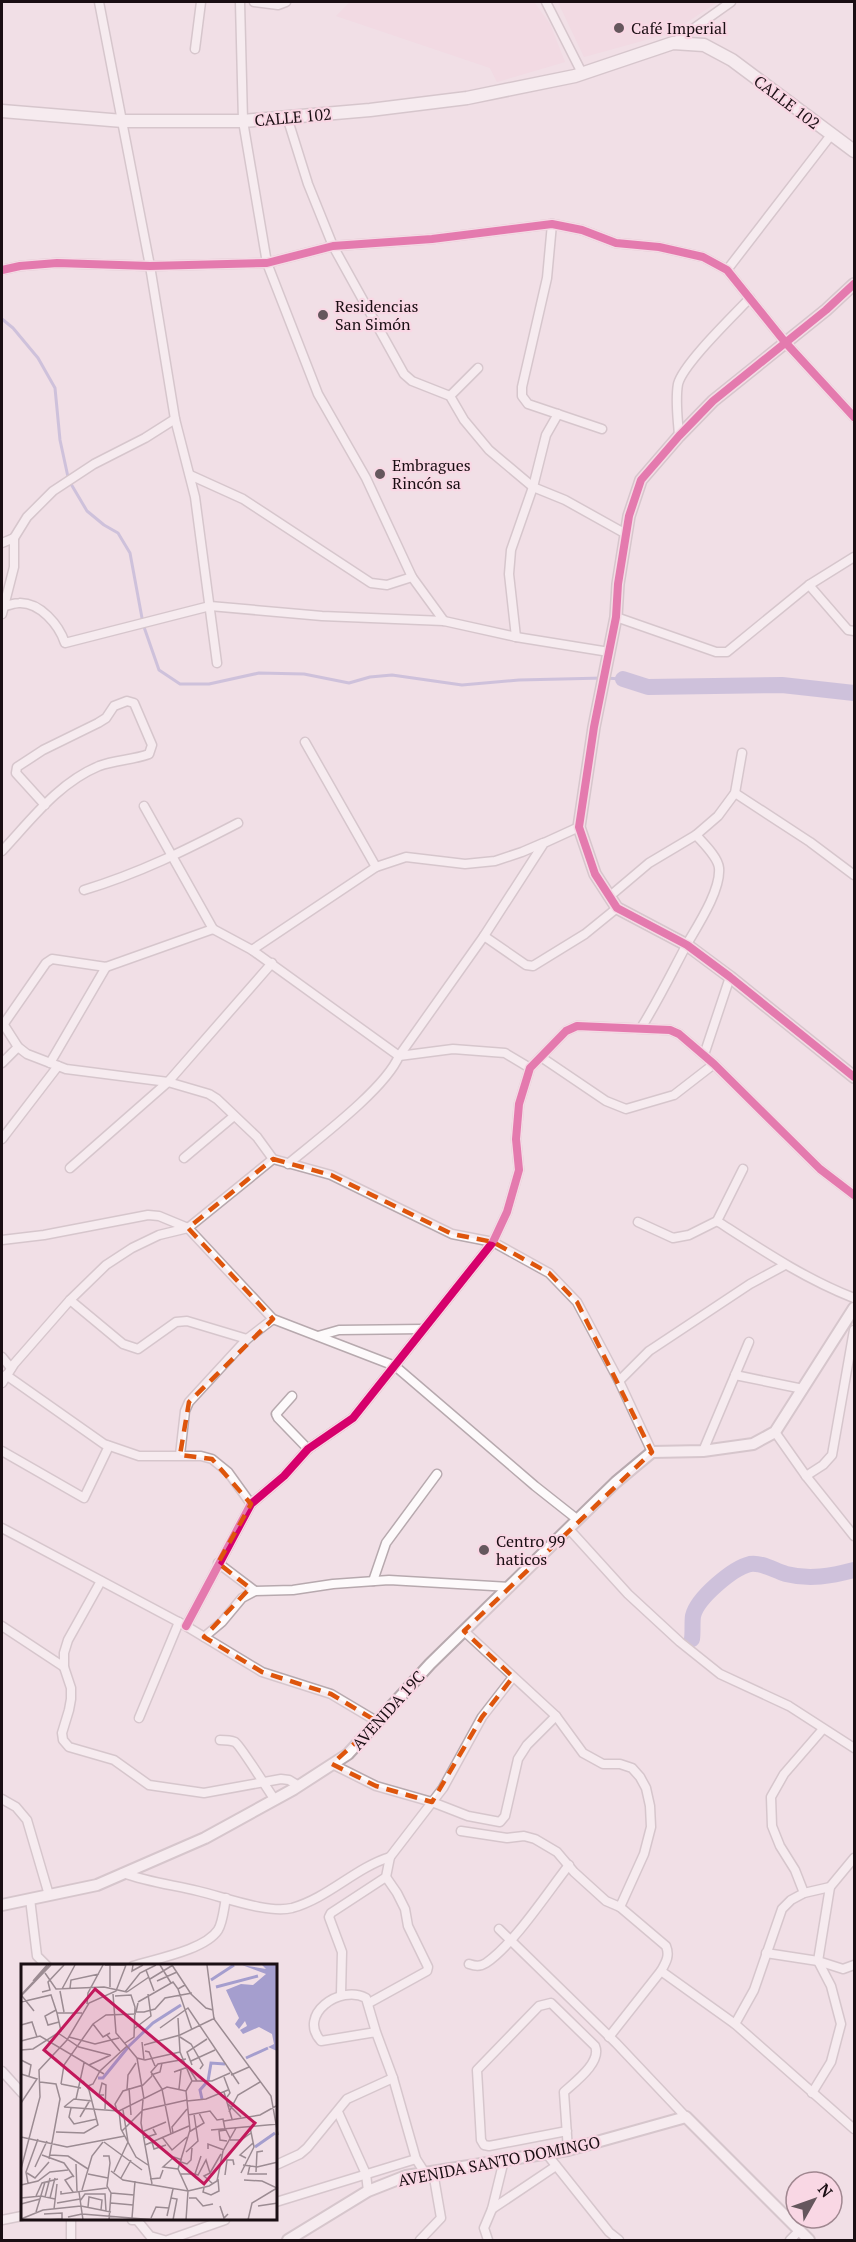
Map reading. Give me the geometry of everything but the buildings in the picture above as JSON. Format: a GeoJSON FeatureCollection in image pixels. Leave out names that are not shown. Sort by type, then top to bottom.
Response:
{"type":"FeatureCollection","features":[{"type":"Feature","properties":{"kind":"main road","name":"CALLE 102"},"geometry":{"type":"LineString","coordinates":[[2,111],[123,121],[243,121],[287,117],[467,98],[582,73],[673,44],[704,45],[732,60],[855,151]]}},
{"type":"Feature","properties":{"kind":"street"},"geometry":{"type":"LineString","coordinates":[[99,2],[150,266],[176,419],[195,497],[217,663]]}},
{"type":"Feature","properties":{"kind":"street"},"geometry":{"type":"LineString","coordinates":[[195,49],[201,2]]}},
{"type":"Feature","properties":{"kind":"street"},"geometry":{"type":"LineString","coordinates":[[240,2],[243,121],[267,263],[318,394],[366,478],[412,577],[444,621]]}},
{"type":"Feature","properties":{"kind":"street"},"geometry":{"type":"LineString","coordinates":[[254,2],[278,5],[286,2]]}},
{"type":"Feature","properties":{"kind":"street"},"geometry":{"type":"LineString","coordinates":[[546,2],[582,73]]}},
{"type":"Feature","properties":{"kind":"street"},"geometry":{"type":"LineString","coordinates":[[673,44],[731,2]]}},
{"type":"Feature","properties":{"kind":"street"},"geometry":{"type":"LineString","coordinates":[[287,117],[308,184],[333,246],[404,374],[412,381],[450,396],[464,420],[489,450],[533,487],[565,500],[626,534]]}},
{"type":"Feature","properties":{"kind":"street"},"geometry":{"type":"LineString","coordinates":[[727,270],[831,135]]}},
{"type":"Feature","properties":{"kind":"street"},"geometry":{"type":"LineString","coordinates":[[552,224],[548,279],[522,387],[522,396],[528,404],[602,429]]}},
{"type":"Feature","properties":{"kind":"street"},"geometry":{"type":"LineString","coordinates":[[2,270],[57,263],[150,266],[267,263],[333,246],[432,239],[552,224],[582,230],[616,243],[659,247],[703,257],[727,270],[785,342],[855,417]]}},
{"type":"Feature","properties":{"kind":"street"},"geometry":{"type":"LineString","coordinates":[[855,284],[713,401],[641,480],[629,516],[618,584],[616,617],[594,727],[579,827],[595,874],[617,908],[687,945],[855,1077]]}},
{"type":"Feature","properties":{"kind":"street"},"geometry":{"type":"LineString","coordinates":[[679,436],[676,402],[679,382],[691,361],[750,298]]}},
{"type":"Feature","properties":{"kind":"street"},"geometry":{"type":"LineString","coordinates":[[450,396],[478,368]]}},
{"type":"Feature","properties":{"kind":"street"},"geometry":{"type":"LineString","coordinates":[[516,637],[509,574],[511,550],[533,487],[546,435],[558,414]]}},
{"type":"Feature","properties":{"kind":"street"},"geometry":{"type":"LineString","coordinates":[[3,610],[14,567],[14,538],[27,518],[53,491],[94,464],[176,419]]}},
{"type":"Feature","properties":{"kind":"street"},"geometry":{"type":"LineString","coordinates":[[190,475],[243,499],[371,583],[387,585],[412,577]]}},
{"type":"Feature","properties":{"kind":"street"},"geometry":{"type":"LineString","coordinates":[[2,543],[14,538]]}},
{"type":"Feature","properties":{"kind":"street"},"geometry":{"type":"LineString","coordinates":[[616,617],[716,652],[727,652],[808,585],[855,556]]}},
{"type":"Feature","properties":{"kind":"street"},"geometry":{"type":"LineString","coordinates":[[808,585],[848,630],[855,631]]}},
{"type":"Feature","properties":{"kind":"street"},"geometry":{"type":"LineString","coordinates":[[3,610],[22,603],[40,610],[55,621],[64,643],[210,606],[322,615],[444,621],[516,637],[609,652]]}},
{"type":"Feature","properties":{"kind":"street"},"geometry":{"type":"LineString","coordinates":[[2,851],[45,805],[83,774],[112,762],[149,754],[152,745],[134,703],[127,700],[114,706],[102,721],[36,754],[16,767],[16,773],[45,805]]}},
{"type":"Feature","properties":{"kind":"street"},"geometry":{"type":"LineString","coordinates":[[305,742],[376,867]]}},
{"type":"Feature","properties":{"kind":"street"},"geometry":{"type":"LineString","coordinates":[[610,896],[649,863],[696,835],[718,816],[735,792],[742,753]]}},
{"type":"Feature","properties":{"kind":"street"},"geometry":{"type":"LineString","coordinates":[[735,792],[855,875]]}},
{"type":"Feature","properties":{"kind":"street"},"geometry":{"type":"LineString","coordinates":[[144,806],[213,929],[272,963],[399,1056],[453,1049],[505,1053],[530,1068]]}},
{"type":"Feature","properties":{"kind":"street"},"geometry":{"type":"LineString","coordinates":[[84,890],[125,878],[238,823]]}},
{"type":"Feature","properties":{"kind":"street"},"geometry":{"type":"LineString","coordinates":[[252,950],[376,867],[406,857],[465,864],[495,861],[579,827]]}},
{"type":"Feature","properties":{"kind":"street"},"geometry":{"type":"LineString","coordinates":[[641,1028],[663,993],[707,909],[718,879],[718,862],[696,835]]}},
{"type":"Feature","properties":{"kind":"street"},"geometry":{"type":"LineString","coordinates":[[288,1164],[348,1114],[394,1068],[399,1056],[484,936],[544,843]]}},
{"type":"Feature","properties":{"kind":"street"},"geometry":{"type":"LineString","coordinates":[[484,936],[526,965],[533,966],[585,934],[617,908]]}},
{"type":"Feature","properties":{"kind":"street"},"geometry":{"type":"LineString","coordinates":[[213,929],[106,967],[52,959],[46,963],[2,1023],[18,1047],[27,1054],[54,1065],[168,1082],[209,1094],[257,1137],[273,1159],[332,1175],[452,1234],[493,1242],[549,1273],[577,1302],[619,1381],[652,1452],[703,1451],[753,1444],[775,1432],[855,1308]]}},
{"type":"Feature","properties":{"kind":"street"},"geometry":{"type":"LineString","coordinates":[[69,1168],[168,1082],[272,963]]}},
{"type":"Feature","properties":{"kind":"street"},"geometry":{"type":"LineString","coordinates":[[2,1138],[54,1065],[106,967]]}},
{"type":"Feature","properties":{"kind":"street"},"geometry":{"type":"LineString","coordinates":[[704,1054],[730,977]]}},
{"type":"Feature","properties":{"kind":"street"},"geometry":{"type":"LineString","coordinates":[[139,1718],[183,1624],[251,1504],[284,1476],[309,1449],[353,1418],[493,1242],[507,1212],[519,1170],[516,1139],[519,1104],[530,1068],[566,1031],[577,1026],[670,1030],[679,1034],[704,1054],[820,1169],[855,1195]]}},
{"type":"Feature","properties":{"kind":"street"},"geometry":{"type":"LineString","coordinates":[[2,1063],[18,1047]]}},
{"type":"Feature","properties":{"kind":"street"},"geometry":{"type":"LineString","coordinates":[[541,1057],[606,1101],[626,1109],[674,1095],[714,1064]]}},
{"type":"Feature","properties":{"kind":"street"},"geometry":{"type":"LineString","coordinates":[[184,1158],[234,1116]]}},
{"type":"Feature","properties":{"kind":"street"},"geometry":{"type":"LineString","coordinates":[[6,1375],[70,1300],[106,1265],[132,1248],[159,1235],[188,1228],[273,1159]]}},
{"type":"Feature","properties":{"kind":"street"},"geometry":{"type":"LineString","coordinates":[[638,1222],[673,1238],[689,1235],[717,1221],[744,1169]]}},
{"type":"Feature","properties":{"kind":"street"},"geometry":{"type":"LineString","coordinates":[[2,1240],[148,1215],[159,1216],[188,1228],[273,1319],[395,1366],[578,1520]]}},
{"type":"Feature","properties":{"kind":"street"},"geometry":{"type":"LineString","coordinates":[[717,1221],[785,1265],[833,1290],[855,1298]]}},
{"type":"Feature","properties":{"kind":"street"},"geometry":{"type":"LineString","coordinates":[[619,1381],[649,1351],[750,1284],[785,1265]]}},
{"type":"Feature","properties":{"kind":"street"},"geometry":{"type":"LineString","coordinates":[[70,1300],[123,1344],[138,1349],[176,1322],[187,1321],[248,1339]]}},
{"type":"Feature","properties":{"kind":"street"},"geometry":{"type":"LineString","coordinates":[[180,1455],[185,1411],[189,1402],[248,1339],[273,1319]]}},
{"type":"Feature","properties":{"kind":"street"},"geometry":{"type":"LineString","coordinates":[[318,1336],[339,1330],[424,1329]]}},
{"type":"Feature","properties":{"kind":"street"},"geometry":{"type":"LineString","coordinates":[[806,1476],[823,1465],[832,1455],[855,1330]]}},
{"type":"Feature","properties":{"kind":"street"},"geometry":{"type":"LineString","coordinates":[[703,1451],[749,1342]]}},
{"type":"Feature","properties":{"kind":"street"},"geometry":{"type":"LineString","coordinates":[[2,1357],[6,1375],[109,1446],[139,1456],[172,1457],[180,1455],[212,1459],[228,1472],[251,1504]]}},
{"type":"Feature","properties":{"kind":"street"},"geometry":{"type":"LineString","coordinates":[[735,1375],[803,1389]]}},
{"type":"Feature","properties":{"kind":"street"},"geometry":{"type":"LineString","coordinates":[[292,1396],[276,1413],[278,1418],[309,1449]]}},
{"type":"Feature","properties":{"kind":"street"},"geometry":{"type":"LineString","coordinates":[[775,1432],[806,1476],[855,1536]]}},
{"type":"Feature","properties":{"kind":"street"},"geometry":{"type":"LineString","coordinates":[[2,1451],[84,1498],[109,1446]]}},
{"type":"Feature","properties":{"kind":"street","name":"AVENIDA 19C"},"geometry":{"type":"LineString","coordinates":[[2,1905],[97,1885],[123,1874],[205,1838],[299,1786],[348,1754],[430,1664],[616,1482],[652,1452]]}},
{"type":"Feature","properties":{"kind":"street"},"geometry":{"type":"LineString","coordinates":[[373,1581],[386,1543],[437,1473]]}},
{"type":"Feature","properties":{"kind":"street"},"geometry":{"type":"LineString","coordinates":[[2,1528],[183,1624],[262,1672],[331,1694],[378,1722]]}},
{"type":"Feature","properties":{"kind":"street"},"geometry":{"type":"LineString","coordinates":[[569,1528],[628,1594],[680,1642],[720,1674],[789,1706],[855,1748]]}},
{"type":"Feature","properties":{"kind":"street"},"geometry":{"type":"LineString","coordinates":[[218,1563],[255,1591]]}},
{"type":"Feature","properties":{"kind":"street"},"geometry":{"type":"LineString","coordinates":[[204,1636],[222,1622],[242,1598],[255,1591],[293,1590],[333,1584],[389,1580],[510,1587]]}},
{"type":"Feature","properties":{"kind":"street"},"geometry":{"type":"LineString","coordinates":[[101,1581],[68,1640],[64,1653],[64,1667],[69,1677],[71,1699],[62,1733],[63,1740],[69,1747],[114,1760],[149,1785],[204,1793],[281,1779],[289,1780],[299,1786]]}},
{"type":"Feature","properties":{"kind":"street"},"geometry":{"type":"LineString","coordinates":[[2,1626],[64,1667]]}},
{"type":"Feature","properties":{"kind":"street"},"geometry":{"type":"LineString","coordinates":[[464,1631],[556,1716],[583,1753],[603,1764],[620,1764],[632,1768],[646,1788],[651,1827],[644,1854],[620,1907]]}},
{"type":"Feature","properties":{"kind":"street"},"geometry":{"type":"LineString","coordinates":[[341,1994],[342,1952],[329,1917],[331,1913],[386,1877],[390,1857],[443,1788],[482,1717],[513,1677]]}},
{"type":"Feature","properties":{"kind":"street"},"geometry":{"type":"LineString","coordinates":[[332,1764],[376,1786],[432,1802],[468,1816],[501,1822],[505,1816],[518,1759],[527,1745],[556,1716]]}},
{"type":"Feature","properties":{"kind":"street"},"geometry":{"type":"LineString","coordinates":[[804,1893],[772,1826],[771,1797],[784,1774],[823,1729]]}},
{"type":"Feature","properties":{"kind":"street"},"geometry":{"type":"LineString","coordinates":[[220,1740],[232,1741],[239,1746],[275,1800]]}},
{"type":"Feature","properties":{"kind":"street"},"geometry":{"type":"LineString","coordinates":[[2,1799],[16,1807],[27,1820],[49,1895]]}},
{"type":"Feature","properties":{"kind":"street"},"geometry":{"type":"LineString","coordinates":[[461,1831],[507,1838],[530,1837],[557,1852],[606,1901],[620,1907],[666,1946],[669,1953],[661,1971],[609,2037]]}},
{"type":"Feature","properties":{"kind":"street"},"geometry":{"type":"LineString","coordinates":[[123,1874],[268,1909],[291,1908],[318,1897],[377,1862],[390,1857]]}},
{"type":"Feature","properties":{"kind":"street"},"geometry":{"type":"LineString","coordinates":[[812,2093],[831,2062],[841,2024],[831,1986],[818,1961],[830,1887],[855,1858]]}},
{"type":"Feature","properties":{"kind":"street"},"geometry":{"type":"LineString","coordinates":[[468,1964],[479,1966],[487,1963],[510,1941],[568,1865]]}},
{"type":"Feature","properties":{"kind":"street"},"geometry":{"type":"LineString","coordinates":[[369,2003],[426,1971],[428,1967],[408,1926],[405,1909],[398,1893],[386,1877]]}},
{"type":"Feature","properties":{"kind":"street"},"geometry":{"type":"LineString","coordinates":[[735,2024],[754,1990],[782,1909],[791,1900],[804,1893],[830,1887]]}},
{"type":"Feature","properties":{"kind":"street"},"geometry":{"type":"LineString","coordinates":[[139,1964],[198,1945],[209,1938],[219,1929],[226,1898]]}},
{"type":"Feature","properties":{"kind":"street"},"geometry":{"type":"LineString","coordinates":[[30,1899],[37,1956],[45,1964]]}},
{"type":"Feature","properties":{"kind":"street"},"geometry":{"type":"LineString","coordinates":[[499,1929],[784,2215]]}},
{"type":"Feature","properties":{"kind":"street"},"geometry":{"type":"LineString","coordinates":[[766,1953],[818,1961],[843,1969],[855,1965]]}},
{"type":"Feature","properties":{"kind":"street"},"geometry":{"type":"LineString","coordinates":[[661,1971],[735,2024],[855,2129]]}},
{"type":"Feature","properties":{"kind":"street"},"geometry":{"type":"LineString","coordinates":[[376,2032],[321,2041],[314,2032],[314,2023],[325,2003],[341,1994],[362,1996],[369,2003],[416,2159],[429,2173],[441,2218],[420,2241]]}},
{"type":"Feature","properties":{"kind":"street"},"geometry":{"type":"LineString","coordinates":[[567,2130],[489,2146],[484,2145],[481,2140],[477,2070],[539,2006],[545,2003],[551,2003],[595,2046],[597,2052],[596,2057],[580,2079],[564,2092],[567,2130],[568,2150]]}},
{"type":"Feature","properties":{"kind":"street"},"geometry":{"type":"LineString","coordinates":[[2,2071],[21,2092]]}},
{"type":"Feature","properties":{"kind":"street"},"geometry":{"type":"LineString","coordinates":[[278,2165],[300,2154],[338,2112],[347,2098],[393,2078]]}},
{"type":"Feature","properties":{"kind":"street"},"geometry":{"type":"LineString","coordinates":[[338,2112],[366,2174],[368,2191]]}},
{"type":"Feature","properties":{"kind":"street","name":"AVENIDA SANTO DOMINGO"},"geometry":{"type":"LineString","coordinates":[[288,2241],[368,2191],[406,2176],[568,2150],[686,2117]]}},
{"type":"Feature","properties":{"kind":"street"},"geometry":{"type":"LineString","coordinates":[[546,2154],[609,2232],[619,2241]]}},
{"type":"Feature","properties":{"kind":"street"},"geometry":{"type":"LineString","coordinates":[[278,2201],[416,2159]]}},
{"type":"Feature","properties":{"kind":"street"},"geometry":{"type":"LineString","coordinates":[[488,2241],[484,2228],[492,2209],[504,2160]]}},
{"type":"Feature","properties":{"kind":"street"},"geometry":{"type":"LineString","coordinates":[[492,2209],[556,2166]]}},
{"type":"Feature","properties":{"kind":"street"},"geometry":{"type":"LineString","coordinates":[[2,2220],[21,2216]]}},
{"type":"Feature","properties":{"kind":"street"},"geometry":{"type":"LineString","coordinates":[[71,2221],[71,2241]]}},
{"type":"Feature","properties":{"kind":"street"},"geometry":{"type":"LineString","coordinates":[[137,2221],[150,2236],[166,2241],[222,2221]]}},
{"type":"Feature","properties":{"kind":"street"},"geometry":{"type":"LineString","coordinates":[[790,2241],[799,2230],[808,2241]]}},
{"type":"Feature","properties":{"kind":"highlighted area"},"geometry":{"type":"Polygon","coordinates":[[[273,1159],[331,1175],[452,1234],[493,1242],[549,1273],[577,1302],[652,1452],[464,1631],[513,1677],[482,1717],[432,1802],[376,1786],[332,1764],[378,1722],[331,1694],[262,1672],[204,1637],[250,1588],[218,1563],[251,1504],[212,1459],[180,1455],[189,1402],[273,1319],[188,1228],[273,1159]]]}},
{"type":"Feature","properties":{"kind":"shaded area"},"geometry":{"type":"Polygon","coordinates":[[[350,2],[534,2],[550,24],[565,62],[497,82],[490,68],[336,16],[350,2]]]}},
{"type":"Feature","properties":{"kind":"shaded area"},"geometry":{"type":"Polygon","coordinates":[[[558,2],[717,2],[671,33],[584,57],[558,2]]]}},
{"type":"Feature","properties":{"kind":"waterway"},"geometry":{"type":"LineString","coordinates":[[2,319],[13,328],[38,358],[55,388],[60,440],[68,477]]}},
{"type":"Feature","properties":{"kind":"waterway"},"geometry":{"type":"LineString","coordinates":[[71,484],[87,511],[118,533],[130,553],[142,618]]}},
{"type":"Feature","properties":{"kind":"waterway"},"geometry":{"type":"LineString","coordinates":[[144,627],[159,670],[180,684],[209,684],[259,673],[304,674],[349,683],[370,677],[392,675],[462,685],[519,680],[623,679]]}},
{"type":"Feature","properties":{"kind":"waterway"},"geometry":{"type":"LineString","coordinates":[[623,679],[648,687],[782,685],[854,693]]}},
{"type":"Feature","properties":{"kind":"waterway"},"geometry":{"type":"LineString","coordinates":[[692,1639],[693,1616],[701,1601],[734,1571],[750,1564],[759,1564],[786,1574],[804,1577],[854,1570]]}},
{"type":"Feature","properties":{"kind":"cycle path"},"geometry":{"type":"LineString","coordinates":[[2,270],[57,263],[150,266],[267,263],[333,246],[432,239],[552,224],[582,230],[616,243],[659,247],[703,257],[727,270],[785,342],[854,417]]}},
{"type":"Feature","properties":{"kind":"cycle path"},"geometry":{"type":"LineString","coordinates":[[854,284],[826,310],[713,401],[641,480],[629,516],[618,584],[616,617],[594,727],[579,827],[595,874],[617,908],[687,945],[854,1077]]}},
{"type":"Feature","properties":{"kind":"cycle path"},"geometry":{"type":"LineString","coordinates":[[186,1626],[251,1504],[284,1476],[308,1449],[353,1418],[493,1242],[507,1212],[519,1170],[516,1139],[519,1104],[530,1068],[566,1031],[577,1026],[670,1030],[679,1034],[714,1064],[820,1169],[854,1195]]}},
{"type":"Feature","properties":{"kind":"place","name":"Café Imperial"},"geometry":{"type":"Point","coordinates":[619,28]}},
{"type":"Feature","properties":{"kind":"place","name":"Residencias San Simón"},"geometry":{"type":"Point","coordinates":[323,315]}},
{"type":"Feature","properties":{"kind":"place","name":"Embragues Rincón sa"},"geometry":{"type":"Point","coordinates":[380,474]}},
{"type":"Feature","properties":{"kind":"place","name":"Centro 99 haticos"},"geometry":{"type":"Point","coordinates":[484,1550]}}]}
